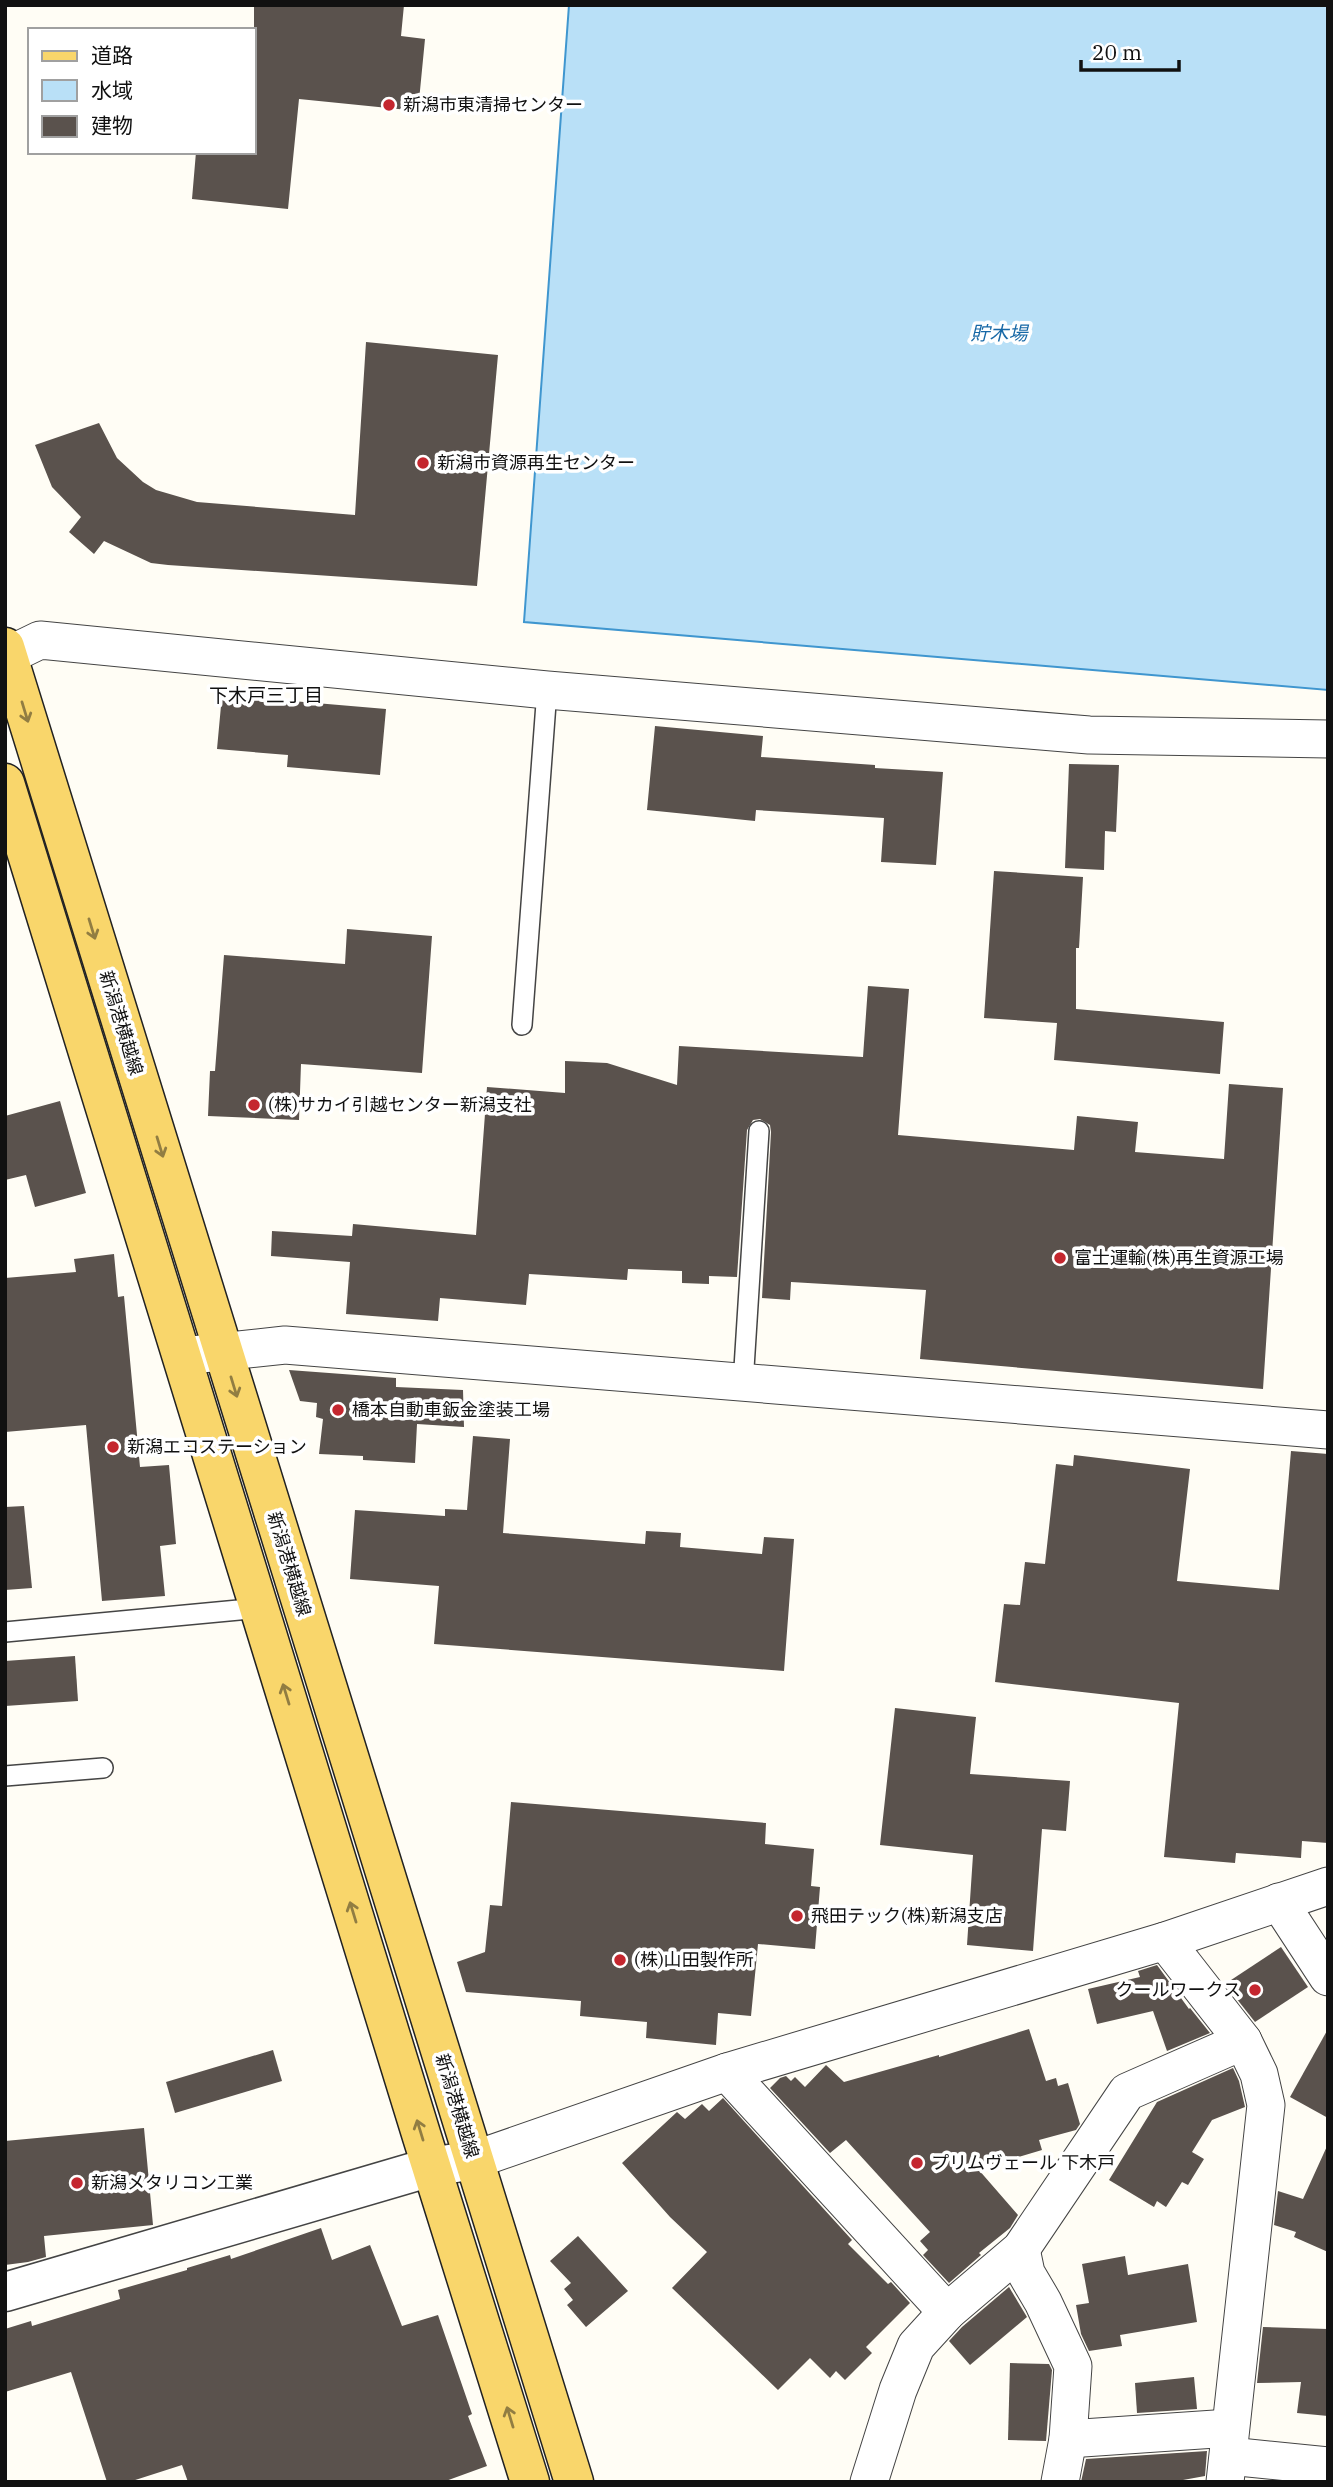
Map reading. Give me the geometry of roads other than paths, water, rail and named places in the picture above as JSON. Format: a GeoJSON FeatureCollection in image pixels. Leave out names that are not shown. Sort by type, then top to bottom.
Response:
{"type":"FeatureCollection","features":[{"type":"Feature","properties":{"kind":"main road","name":"新潟港横越線"},"geometry":{"type":"LineString","coordinates":[[6,653],[574,2482]]}},
{"type":"Feature","properties":{"kind":"main road"},"geometry":{"type":"LineString","coordinates":[[5,783],[530,2482]]}},
{"type":"Feature","properties":{"kind":"street"},"geometry":{"type":"LineString","coordinates":[[6,653],[40,640],[547,690],[1089,735],[1328,739]]}},
{"type":"Feature","properties":{"kind":"street"},"geometry":{"type":"LineString","coordinates":[[183,1356],[285,1345],[1328,1430]]}},
{"type":"Feature","properties":{"kind":"street"},"geometry":{"type":"LineString","coordinates":[[5,2292],[431,2167],[474,2160],[727,2072],[1165,1941],[1328,1886]]}},
{"type":"Feature","properties":{"kind":"street"},"geometry":{"type":"LineString","coordinates":[[1279,1902],[1328,1977]]}},
{"type":"Feature","properties":{"kind":"street"},"geometry":{"type":"LineString","coordinates":[[1165,1941],[1243,2041],[1259,2074],[1266,2105],[1228,2455]]}},
{"type":"Feature","properties":{"kind":"street"},"geometry":{"type":"LineString","coordinates":[[869,2482],[898,2390],[916,2346],[947,2312],[1021,2249],[1127,2092],[1243,2041]]}},
{"type":"Feature","properties":{"kind":"street"},"geometry":{"type":"LineString","coordinates":[[727,2072],[947,2312]]}},
{"type":"Feature","properties":{"kind":"street"},"geometry":{"type":"LineString","coordinates":[[1021,2249],[1026,2273],[1073,2366],[1068,2439],[1060,2482]]}},
{"type":"Feature","properties":{"kind":"street"},"geometry":{"type":"LineString","coordinates":[[1068,2439],[1328,2466]]}},
{"type":"Feature","properties":{"kind":"lane"},"geometry":{"type":"LineString","coordinates":[[522,1025],[547,690]]}},
{"type":"Feature","properties":{"kind":"lane"},"geometry":{"type":"LineString","coordinates":[[743,1384],[759,1131]]}},
{"type":"Feature","properties":{"kind":"lane"},"geometry":{"type":"LineString","coordinates":[[5,1632],[260,1608]]}},
{"type":"Feature","properties":{"kind":"lane"},"geometry":{"type":"LineString","coordinates":[[5,1776],[103,1768]]}},
{"type":"Feature","properties":{"kind":"water","name":"貯木場"},"geometry":{"type":"Polygon","coordinates":[[[569,5],[1328,5],[1328,690],[524,622],[569,5]]]}},
{"type":"Feature","properties":{"kind":"place","name":"新潟市東清掃センター"},"geometry":{"type":"Point","coordinates":[389,105]}},
{"type":"Feature","properties":{"kind":"place","name":"新潟市資源再生センター"},"geometry":{"type":"Point","coordinates":[423,463]}},
{"type":"Feature","properties":{"kind":"place","name":"(株)サカイ引越センター新潟支社"},"geometry":{"type":"Point","coordinates":[254,1105]}},
{"type":"Feature","properties":{"kind":"place","name":"富士運輸(株)再生資源工場"},"geometry":{"type":"Point","coordinates":[1060,1258]}},
{"type":"Feature","properties":{"kind":"place","name":"橋本自動車鈑金塗装工場"},"geometry":{"type":"Point","coordinates":[338,1410]}},
{"type":"Feature","properties":{"kind":"place","name":"新潟エコステーション"},"geometry":{"type":"Point","coordinates":[113,1447]}},
{"type":"Feature","properties":{"kind":"place","name":"飛田テック(株)新潟支店"},"geometry":{"type":"Point","coordinates":[797,1916]}},
{"type":"Feature","properties":{"kind":"place","name":"(株)山田製作所"},"geometry":{"type":"Point","coordinates":[620,1960]}},
{"type":"Feature","properties":{"kind":"place","name":"クールワークス"},"geometry":{"type":"Point","coordinates":[1255,1990]}},
{"type":"Feature","properties":{"kind":"place","name":"プリムヴェール 下木戸"},"geometry":{"type":"Point","coordinates":[917,2163]}},
{"type":"Feature","properties":{"kind":"place","name":"新潟メタリコン工業"},"geometry":{"type":"Point","coordinates":[77,2183]}},
{"type":"Feature","properties":{"kind":"district","name":"下木戸三丁目"},"geometry":{"type":"Point","coordinates":[266,695]}}]}
